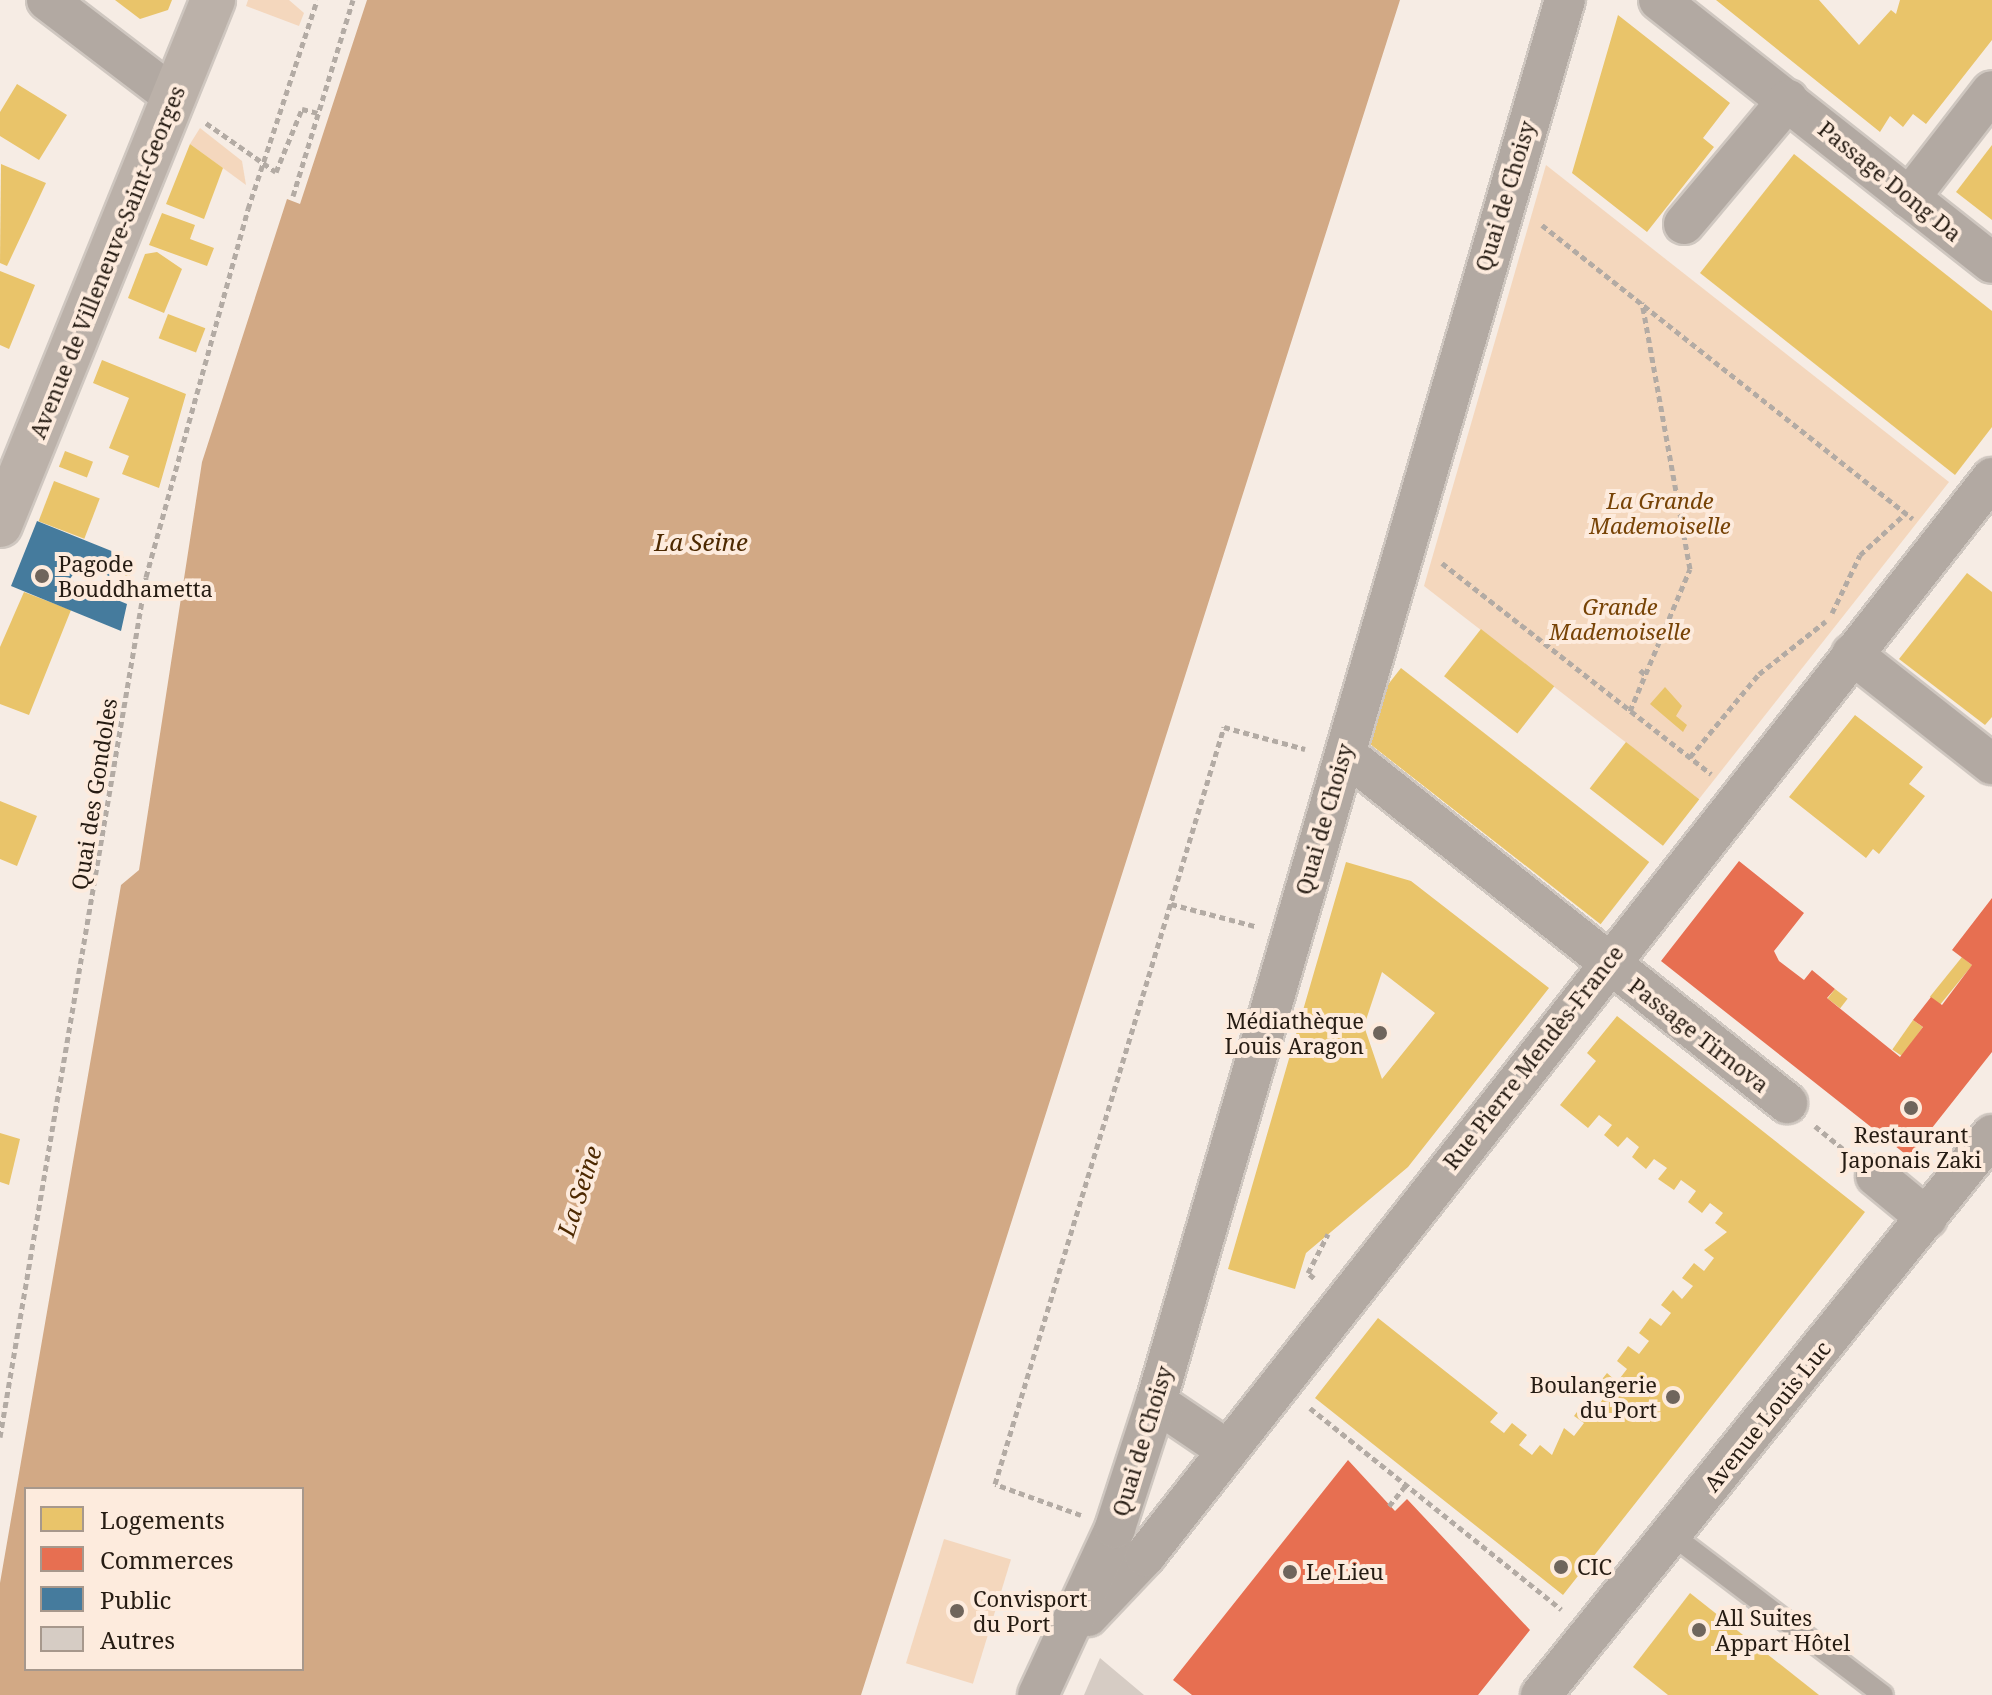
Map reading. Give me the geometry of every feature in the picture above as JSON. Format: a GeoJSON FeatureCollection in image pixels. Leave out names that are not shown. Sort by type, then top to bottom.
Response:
{"type":"FeatureCollection","features":[{"type":"Feature","properties":{"kind":"main road","name":"Avenue de Villeneuve-Saint-Georges"},"geometry":{"type":"LineString","coordinates":[[0,525],[186,107],[213,0]]}},
{"type":"Feature","properties":{"kind":"street"},"geometry":{"type":"LineString","coordinates":[[47,0],[186,107]]}},
{"type":"Feature","properties":{"kind":"street","name":"Quai de Choisy"},"geometry":{"type":"LineString","coordinates":[[1071,1633],[1115,1528],[1156,1402],[1565,0]]}},
{"type":"Feature","properties":{"kind":"street","name":"Passage Dong Da"},"geometry":{"type":"LineString","coordinates":[[1659,0],[1992,263]]}},
{"type":"Feature","properties":{"kind":"street"},"geometry":{"type":"LineString","coordinates":[[1909,198],[1992,91]]}},
{"type":"Feature","properties":{"kind":"street"},"geometry":{"type":"LineString","coordinates":[[1684,224],[1788,100]]}},
{"type":"Feature","properties":{"kind":"street","name":"Rue Pierre Mendès-France"},"geometry":{"type":"LineString","coordinates":[[1071,1633],[1145,1556],[1607,962],[1992,478]]}},
{"type":"Feature","properties":{"kind":"street"},"geometry":{"type":"LineString","coordinates":[[1852,654],[1992,764]]}},
{"type":"Feature","properties":{"kind":"street","name":"Passage Tirnova"},"geometry":{"type":"LineString","coordinates":[[1358,764],[1787,1103]]}},
{"type":"Feature","properties":{"kind":"street","name":"Avenue Louis Luc"},"geometry":{"type":"LineString","coordinates":[[1541,1695],[1992,1135]]}},
{"type":"Feature","properties":{"kind":"street"},"geometry":{"type":"LineString","coordinates":[[1876,1176],[1927,1218]]}},
{"type":"Feature","properties":{"kind":"street"},"geometry":{"type":"LineString","coordinates":[[1156,1402],[1227,1450]]}},
{"type":"Feature","properties":{"kind":"street"},"geometry":{"type":"LineString","coordinates":[[1038,1695],[1071,1633]]}},
{"type":"Feature","properties":{"kind":"lane"},"geometry":{"type":"LineString","coordinates":[[1671,1534],[1883,1695]]}},
{"type":"Feature","properties":{"kind":"path","name":"Quai des Gondoles"},"geometry":{"type":"LineString","coordinates":[[0,1437],[146,577],[262,166],[317,0]]}},
{"type":"Feature","properties":{"kind":"path"},"geometry":{"type":"LineString","coordinates":[[293,196],[353,0]]}},
{"type":"Feature","properties":{"kind":"path"},"geometry":{"type":"LineString","coordinates":[[186,107],[262,166],[276,172],[302,109],[318,113]]}},
{"type":"Feature","properties":{"kind":"path"},"geometry":{"type":"LineString","coordinates":[[1532,219],[1642,302],[1943,541]]}},
{"type":"Feature","properties":{"kind":"path"},"geometry":{"type":"LineString","coordinates":[[1630,711],[1690,569],[1642,302]]}},
{"type":"Feature","properties":{"kind":"path"},"geometry":{"type":"LineString","coordinates":[[1690,757],[1759,674],[1828,619],[1860,555],[1906,513]]}},
{"type":"Feature","properties":{"kind":"path"},"geometry":{"type":"LineString","coordinates":[[1433,556],[1740,797]]}},
{"type":"Feature","properties":{"kind":"path"},"geometry":{"type":"LineString","coordinates":[[1640,670],[1647,676]]}},
{"type":"Feature","properties":{"kind":"path"},"geometry":{"type":"LineString","coordinates":[[1115,1528],[995,1484],[1224,727],[1317,752]]}},
{"type":"Feature","properties":{"kind":"path"},"geometry":{"type":"LineString","coordinates":[[1171,904],[1268,929]]}},
{"type":"Feature","properties":{"kind":"path","name":"Passage Tirnova"},"geometry":{"type":"LineString","coordinates":[[1787,1103],[1876,1176]]}},
{"type":"Feature","properties":{"kind":"path"},"geometry":{"type":"LineString","coordinates":[[1317,1282],[1308,1273],[1328,1234]]}},
{"type":"Feature","properties":{"kind":"path"},"geometry":{"type":"LineString","coordinates":[[1279,1383],[1590,1632]]}},
{"type":"Feature","properties":{"kind":"path"},"geometry":{"type":"LineString","coordinates":[[1389,1506],[1407,1484]]}},
{"type":"Feature","properties":{"kind":"green space"},"geometry":{"type":"Polygon","coordinates":[[[248,0],[289,0],[304,13],[299,26],[246,6],[248,0]]]}},
{"type":"Feature","properties":{"kind":"green space"},"geometry":{"type":"Polygon","coordinates":[[[200,128],[242,161],[246,185],[190,144],[200,128]]]}},
{"type":"Feature","properties":{"kind":"green space","name":"La Grande Mademoiselle"},"geometry":{"type":"Polygon","coordinates":[[[1546,165],[1949,482],[1699,799],[1424,586],[1546,165]]]}},
{"type":"Feature","properties":{"kind":"green space","name":"Convisport du Port"},"geometry":{"type":"Polygon","coordinates":[[[944,1539],[1011,1559],[973,1684],[906,1663],[944,1539]]]}},
{"type":"Feature","properties":{"kind":"water","name":"La Seine"},"geometry":{"type":"Polygon","coordinates":[[[367,0],[1400,0],[861,1695],[0,1695],[0,1583],[121,885],[139,870],[202,462],[287,199],[300,204],[367,0]]]}},
{"type":"Feature","properties":{"kind":"building: Logements"},"geometry":{"type":"Polygon","coordinates":[[[115,0],[172,0],[168,10],[140,19],[115,0]]]}},
{"type":"Feature","properties":{"kind":"building: Logements"},"geometry":{"type":"Polygon","coordinates":[[[1716,0],[1819,0],[1859,45],[1891,10],[1896,14],[1900,0],[1992,0],[1992,40],[1926,124],[1913,114],[1903,127],[1890,116],[1880,132],[1716,0]]]}},
{"type":"Feature","properties":{"kind":"building: Logements"},"geometry":{"type":"Polygon","coordinates":[[[1618,15],[1730,103],[1703,138],[1714,147],[1647,232],[1572,173],[1618,15]]]}},
{"type":"Feature","properties":{"kind":"building: Logements"},"geometry":{"type":"Polygon","coordinates":[[[17,84],[67,115],[39,160],[0,136],[0,112],[17,84]]]}},
{"type":"Feature","properties":{"kind":"building: Logements"},"geometry":{"type":"Polygon","coordinates":[[[190,144],[223,168],[204,219],[166,204],[190,144]]]}},
{"type":"Feature","properties":{"kind":"building: Logements"},"geometry":{"type":"Polygon","coordinates":[[[1992,145],[1992,220],[1956,192],[1992,145]]]}},
{"type":"Feature","properties":{"kind":"building: Logements"},"geometry":{"type":"Polygon","coordinates":[[[1794,154],[1992,311],[1992,427],[1955,475],[1700,273],[1794,154]]]}},
{"type":"Feature","properties":{"kind":"building: Logements"},"geometry":{"type":"Polygon","coordinates":[[[1,164],[46,183],[7,266],[0,263],[1,164]]]}},
{"type":"Feature","properties":{"kind":"building: Logements"},"geometry":{"type":"Polygon","coordinates":[[[162,213],[195,225],[190,239],[214,248],[207,266],[149,245],[162,213]]]}},
{"type":"Feature","properties":{"kind":"building: Logements"},"geometry":{"type":"Polygon","coordinates":[[[157,252],[182,269],[164,313],[128,298],[145,254],[157,252]]]}},
{"type":"Feature","properties":{"kind":"building: Logements"},"geometry":{"type":"Polygon","coordinates":[[[0,271],[35,285],[9,349],[0,345],[0,271]]]}},
{"type":"Feature","properties":{"kind":"building: Logements"},"geometry":{"type":"Polygon","coordinates":[[[168,314],[205,328],[196,353],[159,338],[168,314]]]}},
{"type":"Feature","properties":{"kind":"building: Logements"},"geometry":{"type":"Polygon","coordinates":[[[102,360],[186,394],[159,488],[122,474],[129,456],[109,448],[129,398],[93,383],[102,360]]]}},
{"type":"Feature","properties":{"kind":"building: Logements"},"geometry":{"type":"Polygon","coordinates":[[[65,451],[93,462],[87,478],[59,467],[65,451]]]}},
{"type":"Feature","properties":{"kind":"building: Logements"},"geometry":{"type":"Polygon","coordinates":[[[54,481],[100,499],[84,539],[39,521],[54,481]]]}},
{"type":"Feature","properties":{"kind":"building: Logements"},"geometry":{"type":"Polygon","coordinates":[[[121,556],[135,561],[128,580],[114,575],[121,556]]]}},
{"type":"Feature","properties":{"kind":"building: Logements"},"geometry":{"type":"Polygon","coordinates":[[[1967,573],[1992,592],[1992,717],[1985,725],[1899,659],[1967,573]]]}},
{"type":"Feature","properties":{"kind":"building: Logements"},"geometry":{"type":"Polygon","coordinates":[[[24,592],[71,610],[29,715],[0,704],[0,647],[24,592]]]}},
{"type":"Feature","properties":{"kind":"building: Logements"},"geometry":{"type":"Polygon","coordinates":[[[1481,629],[1554,686],[1517,734],[1444,676],[1481,629]]]}},
{"type":"Feature","properties":{"kind":"building: Logements"},"geometry":{"type":"Polygon","coordinates":[[[1401,668],[1649,862],[1601,924],[1352,730],[1401,668]]]}},
{"type":"Feature","properties":{"kind":"building: Logements"},"geometry":{"type":"Polygon","coordinates":[[[1665,687],[1682,706],[1676,716],[1687,725],[1683,732],[1650,704],[1665,687]]]}},
{"type":"Feature","properties":{"kind":"building: Logements"},"geometry":{"type":"Polygon","coordinates":[[[1855,715],[1923,767],[1909,784],[1925,796],[1879,854],[1873,849],[1866,858],[1789,797],[1855,715]]]}},
{"type":"Feature","properties":{"kind":"building: Logements"},"geometry":{"type":"Polygon","coordinates":[[[1626,742],[1699,799],[1663,846],[1590,788],[1626,742]]]}},
{"type":"Feature","properties":{"kind":"building: Logements"},"geometry":{"type":"Polygon","coordinates":[[[0,801],[37,816],[17,866],[0,859],[0,801]]]}},
{"type":"Feature","properties":{"kind":"building: Logements"},"geometry":{"type":"Polygon","coordinates":[[[1346,862],[1411,881],[1549,988],[1408,1167],[1306,1253],[1295,1289],[1228,1269],[1346,862]],[[1382,972],[1364,1026],[1382,1079],[1435,1013],[1382,972]]]}},
{"type":"Feature","properties":{"kind":"building: Logements"},"geometry":{"type":"Polygon","coordinates":[[[1962,957],[1972,965],[1940,1005],[1930,997],[1962,957]]]}},
{"type":"Feature","properties":{"kind":"building: Logements"},"geometry":{"type":"Polygon","coordinates":[[[1835,989],[1848,999],[1840,1008],[1828,998],[1835,989]]]}},
{"type":"Feature","properties":{"kind":"building: Logements"},"geometry":{"type":"Polygon","coordinates":[[[1617,1016],[1865,1212],[1563,1595],[1315,1398],[1378,1318],[1498,1413],[1490,1422],[1504,1433],[1512,1423],[1527,1435],[1519,1445],[1532,1455],[1540,1445],[1552,1455],[1564,1428],[1574,1436],[1584,1423],[1574,1416],[1585,1401],[1596,1409],[1605,1396],[1595,1388],[1607,1373],[1617,1382],[1627,1369],[1617,1361],[1628,1346],[1639,1354],[1649,1341],[1639,1333],[1650,1318],[1661,1326],[1671,1313],[1661,1305],[1673,1290],[1682,1299],[1693,1286],[1682,1278],[1694,1263],[1704,1271],[1714,1258],[1704,1250],[1727,1232],[1715,1223],[1723,1213],[1710,1203],[1702,1213],[1688,1202],[1696,1191],[1681,1180],[1674,1190],[1658,1179],[1667,1168],[1654,1159],[1646,1169],[1632,1157],[1639,1147],[1627,1137],[1618,1147],[1604,1135],[1612,1125],[1599,1115],[1588,1128],[1560,1105],[1596,1061],[1587,1053],[1617,1016]]]}},
{"type":"Feature","properties":{"kind":"building: Logements"},"geometry":{"type":"Polygon","coordinates":[[[1913,1020],[1923,1027],[1902,1056],[1892,1049],[1913,1020]]]}},
{"type":"Feature","properties":{"kind":"building: Logements"},"geometry":{"type":"Polygon","coordinates":[[[0,1133],[20,1139],[9,1185],[0,1182],[0,1133]]]}},
{"type":"Feature","properties":{"kind":"building: Logements","name":"All Suites Appart Hôtel"},"geometry":{"type":"Polygon","coordinates":[[[1690,1593],[1819,1695],[1668,1695],[1633,1667],[1690,1593]]]}},
{"type":"Feature","properties":{"kind":"building: Commerces"},"geometry":{"type":"Polygon","coordinates":[[[1739,861],[1804,913],[1774,951],[1779,961],[1804,980],[1812,970],[1835,989],[1827,998],[1900,1057],[1923,1027],[1913,1020],[1931,997],[1942,1005],[1972,965],[1952,950],[1992,898],[1992,1052],[1909,1157],[1661,961],[1739,861]]]}},
{"type":"Feature","properties":{"kind":"building: Commerces"},"geometry":{"type":"Polygon","coordinates":[[[1348,1460],[1395,1511],[1407,1499],[1530,1630],[1478,1695],[1192,1695],[1173,1680],[1348,1460]]]}},
{"type":"Feature","properties":{"kind":"building: Public","name":"Pagode Bouddhametta"},"geometry":{"type":"Polygon","coordinates":[[[37,521],[119,554],[109,576],[81,564],[69,580],[127,604],[121,631],[11,586],[37,521]]]}},
{"type":"Feature","properties":{"kind":"building: Autres"},"geometry":{"type":"Polygon","coordinates":[[[1100,1658],[1144,1695],[1084,1695],[1100,1658]]]}},
{"type":"Feature","properties":{"kind":"place","name":"Pagode Bouddhametta"},"geometry":{"type":"Point","coordinates":[42,576]}},
{"type":"Feature","properties":{"kind":"place","name":"Médiathèque Louis Aragon"},"geometry":{"type":"Point","coordinates":[1380,1033]}},
{"type":"Feature","properties":{"kind":"place","name":"Restaurant Japonais Zaki"},"geometry":{"type":"Point","coordinates":[1911,1108]}},
{"type":"Feature","properties":{"kind":"place","name":"Boulangerie du Port"},"geometry":{"type":"Point","coordinates":[1673,1397]}},
{"type":"Feature","properties":{"kind":"place","name":"CIC"},"geometry":{"type":"Point","coordinates":[1561,1567]}},
{"type":"Feature","properties":{"kind":"place","name":"Le Lieu"},"geometry":{"type":"Point","coordinates":[1290,1572]}},
{"type":"Feature","properties":{"kind":"place","name":"Convisport du Port"},"geometry":{"type":"Point","coordinates":[957,1611]}},
{"type":"Feature","properties":{"kind":"place","name":"All Suites Appart Hôtel"},"geometry":{"type":"Point","coordinates":[1699,1630]}},
{"type":"Feature","properties":{"kind":"park label","name":"Grande Mademoiselle"},"geometry":{"type":"Point","coordinates":[1620,618]}}]}
